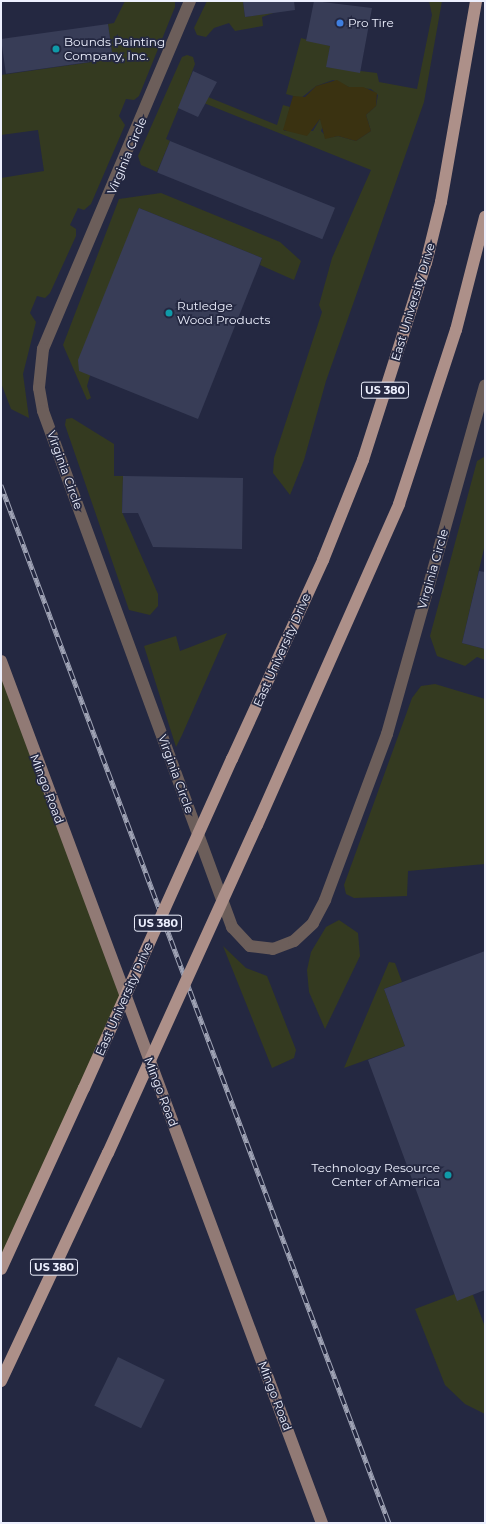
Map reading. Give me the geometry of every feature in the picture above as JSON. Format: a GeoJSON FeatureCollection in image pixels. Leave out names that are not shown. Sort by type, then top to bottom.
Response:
{"type":"FeatureCollection","features":[{"type":"Feature","properties":{"kind":"main road","name":"East University Drive"},"geometry":{"type":"LineString","coordinates":[[1,1269],[323,560],[363,460],[426,263],[441,202],[476,1]]}},
{"type":"Feature","properties":{"kind":"main road","name":"US 380"},"geometry":{"type":"LineString","coordinates":[[1,1381],[108,1153],[257,825],[399,504],[456,330],[485,218]]}},
{"type":"Feature","properties":{"kind":"street","name":"Virginia Circle"},"geometry":{"type":"LineString","coordinates":[[190,1],[43,349],[39,388],[43,411],[232,927],[250,946],[273,949],[294,941],[313,923],[325,900],[387,734],[485,385]]}},
{"type":"Feature","properties":{"kind":"street","name":"Mingo Road"},"geometry":{"type":"LineString","coordinates":[[1,661],[322,1523]]}},
{"type":"Feature","properties":{"kind":"green space"},"geometry":{"type":"Polygon","coordinates":[[[125,1],[175,1],[175,7],[139,96],[134,100],[126,99],[119,116],[125,125],[91,204],[84,210],[78,208],[70,225],[76,229],[76,236],[50,293],[45,298],[37,296],[30,313],[36,322],[23,374],[29,418],[11,409],[1,383],[1,178],[44,171],[38,130],[1,135],[1,75],[113,59],[108,24],[114,23],[125,1]]]}},
{"type":"Feature","properties":{"kind":"green space"},"geometry":{"type":"Polygon","coordinates":[[[207,1],[243,1],[245,17],[276,12],[262,17],[263,26],[235,31],[229,23],[214,28],[206,37],[197,35],[194,28],[207,1]]]}},
{"type":"Feature","properties":{"kind":"green space"},"geometry":{"type":"Polygon","coordinates":[[[429,1],[442,1],[424,102],[326,381],[304,460],[290,495],[273,473],[274,458],[322,312],[319,305],[332,258],[371,170],[184,95],[166,139],[170,141],[157,172],[141,165],[138,156],[182,57],[187,55],[193,57],[195,64],[186,88],[277,125],[283,105],[290,107],[284,131],[313,131],[320,119],[324,123],[321,131],[328,138],[338,136],[356,141],[371,131],[366,115],[376,106],[378,95],[371,89],[349,87],[333,80],[316,86],[301,98],[286,94],[301,38],[330,46],[327,67],[377,73],[379,82],[417,89],[432,15],[429,1]]]}},
{"type":"Feature","properties":{"kind":"green space"},"geometry":{"type":"Polygon","coordinates":[[[161,193],[280,242],[301,261],[294,280],[260,265],[262,258],[139,208],[87,386],[91,398],[87,400],[63,345],[119,199],[161,193]]]}},
{"type":"Feature","properties":{"kind":"green space"},"geometry":{"type":"Polygon","coordinates":[[[72,418],[114,444],[114,476],[123,476],[122,512],[158,594],[158,606],[150,615],[129,610],[65,425],[66,419],[72,418]]]}},
{"type":"Feature","properties":{"kind":"green space"},"geometry":{"type":"Polygon","coordinates":[[[484,457],[485,544],[462,643],[485,649],[485,660],[477,657],[465,666],[437,656],[430,636],[477,461],[484,457]]]}},
{"type":"Feature","properties":{"kind":"green space"},"geometry":{"type":"Polygon","coordinates":[[[227,633],[176,747],[144,646],[176,636],[180,651],[227,633]]]}},
{"type":"Feature","properties":{"kind":"green space"},"geometry":{"type":"Polygon","coordinates":[[[1,661],[126,998],[1,1269],[1,661]]]}},
{"type":"Feature","properties":{"kind":"green space"},"geometry":{"type":"Polygon","coordinates":[[[435,684],[485,699],[485,864],[408,871],[407,896],[354,898],[346,894],[344,885],[412,698],[421,686],[435,684]]]}},
{"type":"Feature","properties":{"kind":"green space"},"geometry":{"type":"Polygon","coordinates":[[[339,920],[358,933],[360,956],[325,1029],[309,992],[307,970],[311,952],[326,927],[339,920]]]}},
{"type":"Feature","properties":{"kind":"green space"},"geometry":{"type":"Polygon","coordinates":[[[223,946],[246,968],[267,976],[296,1050],[294,1058],[272,1068],[223,946]]]}},
{"type":"Feature","properties":{"kind":"green space"},"geometry":{"type":"Polygon","coordinates":[[[389,962],[395,963],[402,982],[384,989],[405,1046],[344,1068],[389,962]]]}},
{"type":"Feature","properties":{"kind":"green space"},"geometry":{"type":"Polygon","coordinates":[[[455,1294],[473,1295],[485,1327],[485,1414],[465,1404],[445,1385],[415,1309],[455,1294]]]}},
{"type":"Feature","properties":{"kind":"sand"},"geometry":{"type":"Polygon","coordinates":[[[337,80],[349,87],[363,87],[377,93],[376,106],[366,115],[371,131],[356,141],[338,136],[325,139],[320,119],[307,136],[283,130],[293,96],[305,97],[316,86],[337,80]]]}},
{"type":"Feature","properties":{"kind":"building"},"geometry":{"type":"Polygon","coordinates":[[[243,1],[294,1],[295,10],[245,17],[243,1]]]}},
{"type":"Feature","properties":{"kind":"building","name":"Pro Tire"},"geometry":{"type":"Polygon","coordinates":[[[314,1],[372,8],[360,73],[326,67],[330,46],[306,41],[314,1]]]}},
{"type":"Feature","properties":{"kind":"building","name":"Bounds Painting Company, Inc."},"geometry":{"type":"Polygon","coordinates":[[[108,24],[113,59],[6,74],[1,39],[108,24]]]}},
{"type":"Feature","properties":{"kind":"building"},"geometry":{"type":"Polygon","coordinates":[[[193,71],[217,82],[198,117],[178,108],[193,71]]]}},
{"type":"Feature","properties":{"kind":"building"},"geometry":{"type":"Polygon","coordinates":[[[170,141],[335,208],[322,239],[157,173],[170,141]]]}},
{"type":"Feature","properties":{"kind":"building","name":"Rutledge Wood Products"},"geometry":{"type":"Polygon","coordinates":[[[139,208],[262,258],[198,419],[79,371],[78,360],[139,208]]]}},
{"type":"Feature","properties":{"kind":"building"},"geometry":{"type":"Polygon","coordinates":[[[123,476],[243,478],[242,549],[153,547],[138,513],[122,513],[123,476]]]}},
{"type":"Feature","properties":{"kind":"building"},"geometry":{"type":"Polygon","coordinates":[[[479,571],[485,572],[485,649],[462,643],[479,571]]]}},
{"type":"Feature","properties":{"kind":"building","name":"Technology Resource Center of America"},"geometry":{"type":"Polygon","coordinates":[[[485,951],[485,1290],[457,1301],[368,1060],[405,1046],[384,989],[485,951]]]}},
{"type":"Feature","properties":{"kind":"building"},"geometry":{"type":"Polygon","coordinates":[[[118,1357],[165,1380],[141,1428],[94,1406],[118,1357]]]}},
{"type":"Feature","properties":{"kind":"railway"},"geometry":{"type":"LineString","coordinates":[[1,485],[389,1523]]}},
{"type":"Feature","properties":{"kind":"place","name":"Pro Tire"},"geometry":{"type":"Point","coordinates":[340,23]}},
{"type":"Feature","properties":{"kind":"place","name":"Bounds Painting Company, Inc."},"geometry":{"type":"Point","coordinates":[56,49]}},
{"type":"Feature","properties":{"kind":"place","name":"Rutledge Wood Products"},"geometry":{"type":"Point","coordinates":[169,313]}},
{"type":"Feature","properties":{"kind":"place","name":"Technology Resource Center of America"},"geometry":{"type":"Point","coordinates":[448,1175]}}]}
